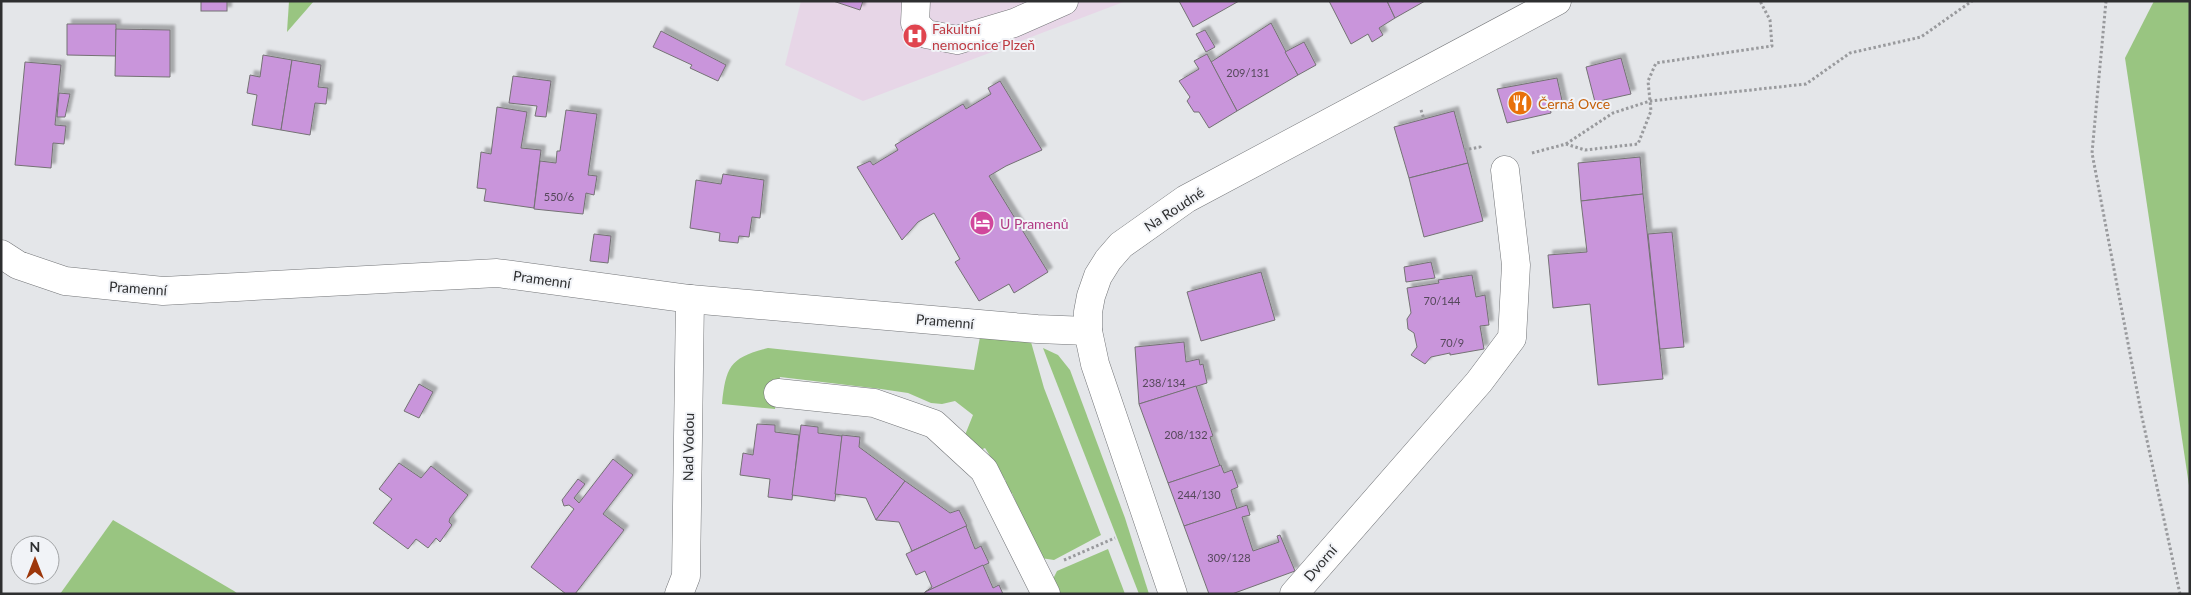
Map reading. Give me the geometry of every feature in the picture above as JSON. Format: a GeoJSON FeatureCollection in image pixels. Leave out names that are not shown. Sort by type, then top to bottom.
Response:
{"type":"FeatureCollection","features":[{"type":"Feature","properties":{"kind":"street"},"geometry":{"type":"LineString","coordinates":[[916,1],[915,22],[926,34],[957,40],[1014,23],[1064,1]]}},
{"type":"Feature","properties":{"kind":"street","name":"Na Roudné"},"geometry":{"type":"LineString","coordinates":[[1173,594],[1095,364],[1088,331],[1088,312],[1091,296],[1098,276],[1108,260],[1121,245],[1186,199],[1557,1]]}},
{"type":"Feature","properties":{"kind":"street","name":"Dvorní"},"geometry":{"type":"LineString","coordinates":[[1294,594],[1479,382],[1512,338],[1516,265],[1505,170]]}},
{"type":"Feature","properties":{"kind":"street","name":"Pramenní"},"geometry":{"type":"LineString","coordinates":[[1,254],[18,265],[65,281],[163,291],[497,273],[690,299],[1027,328],[1088,331]]}},
{"type":"Feature","properties":{"kind":"street","name":"Nad Vodou"},"geometry":{"type":"LineString","coordinates":[[679,594],[686,576],[690,299]]}},
{"type":"Feature","properties":{"kind":"street"},"geometry":{"type":"LineString","coordinates":[[778,393],[874,403],[934,424],[984,470],[1041,583]]}},
{"type":"Feature","properties":{"kind":"path"},"geometry":{"type":"LineString","coordinates":[[1566,144],[1585,150],[1638,144],[1651,111],[1648,81],[1656,64],[1772,46],[1770,20],[1760,1]]}},
{"type":"Feature","properties":{"kind":"path"},"geometry":{"type":"LineString","coordinates":[[1530,153],[1566,144],[1613,113],[1650,101],[1806,84],[1850,53],[1921,37],[1972,1]]}},
{"type":"Feature","properties":{"kind":"path"},"geometry":{"type":"LineString","coordinates":[[2106,1],[2092,153],[2142,417],[2180,594]]}},
{"type":"Feature","properties":{"kind":"path"},"geometry":{"type":"LineString","coordinates":[[1464,150],[1480,146],[1482,156]]}},
{"type":"Feature","properties":{"kind":"path"},"geometry":{"type":"LineString","coordinates":[[1041,583],[1115,538]]}},
{"type":"Feature","properties":{"kind":"shaded area","name":"Fakultní nemocnice Plzeň"},"geometry":{"type":"Polygon","coordinates":[[[801,1],[1126,1],[863,101],[785,65],[801,1]]]}},
{"type":"Feature","properties":{"kind":"green space"},"geometry":{"type":"Polygon","coordinates":[[[289,1],[314,1],[287,32],[289,1]]]}},
{"type":"Feature","properties":{"kind":"green space"},"geometry":{"type":"Polygon","coordinates":[[[2154,1],[2190,1],[2190,492],[2125,58],[2154,1]]]}},
{"type":"Feature","properties":{"kind":"green space"},"geometry":{"type":"Polygon","coordinates":[[[980,337],[1031,342],[1044,388],[1101,535],[1054,560],[1041,558],[1012,493],[1003,497],[997,485],[1006,481],[985,448],[976,452],[965,435],[973,415],[955,401],[942,404],[931,403],[908,393],[780,377],[775,409],[722,404],[728,372],[732,366],[745,356],[768,348],[974,370],[980,337]]]}},
{"type":"Feature","properties":{"kind":"green space"},"geometry":{"type":"Polygon","coordinates":[[[1043,348],[1058,355],[1070,370],[1125,518],[1149,594],[1139,594],[1043,348]]]}},
{"type":"Feature","properties":{"kind":"green space"},"geometry":{"type":"Polygon","coordinates":[[[113,520],[234,591],[238,594],[60,594],[113,520]]]}},
{"type":"Feature","properties":{"kind":"green space"},"geometry":{"type":"Polygon","coordinates":[[[1108,549],[1125,594],[1059,594],[1053,579],[1057,571],[1108,549]]]}},
{"type":"Feature","properties":{"kind":"building"},"geometry":{"type":"Polygon","coordinates":[[[201,1],[227,1],[227,11],[201,11],[201,1]]]}},
{"type":"Feature","properties":{"kind":"building"},"geometry":{"type":"Polygon","coordinates":[[[833,1],[863,1],[860,10],[833,1]]]}},
{"type":"Feature","properties":{"kind":"building"},"geometry":{"type":"Polygon","coordinates":[[[1179,1],[1239,1],[1193,27],[1179,1]]]}},
{"type":"Feature","properties":{"kind":"building"},"geometry":{"type":"Polygon","coordinates":[[[1329,1],[1387,1],[1395,18],[1379,28],[1383,35],[1372,42],[1368,34],[1351,44],[1329,1]]]}},
{"type":"Feature","properties":{"kind":"building"},"geometry":{"type":"Polygon","coordinates":[[[1387,1],[1425,1],[1395,18],[1387,1]]]}},
{"type":"Feature","properties":{"kind":"building"},"geometry":{"type":"Polygon","coordinates":[[[1271,23],[1298,75],[1237,111],[1211,62],[1271,23]]]}},
{"type":"Feature","properties":{"kind":"building"},"geometry":{"type":"Polygon","coordinates":[[[67,24],[116,24],[116,56],[67,55],[67,24]]]}},
{"type":"Feature","properties":{"kind":"building"},"geometry":{"type":"Polygon","coordinates":[[[116,29],[170,30],[170,77],[115,76],[116,29]]]}},
{"type":"Feature","properties":{"kind":"building"},"geometry":{"type":"Polygon","coordinates":[[[1205,30],[1215,47],[1206,52],[1196,34],[1205,30]]]}},
{"type":"Feature","properties":{"kind":"building"},"geometry":{"type":"Polygon","coordinates":[[[661,31],[726,65],[718,81],[690,68],[692,65],[653,47],[661,31]]]}},
{"type":"Feature","properties":{"kind":"building"},"geometry":{"type":"Polygon","coordinates":[[[1304,42],[1316,65],[1298,75],[1285,52],[1304,42]]]}},
{"type":"Feature","properties":{"kind":"building"},"geometry":{"type":"Polygon","coordinates":[[[1207,54],[1237,111],[1209,128],[1199,112],[1194,112],[1187,101],[1190,97],[1179,81],[1199,69],[1194,61],[1207,54]]]}},
{"type":"Feature","properties":{"kind":"building"},"geometry":{"type":"Polygon","coordinates":[[[263,55],[292,60],[281,130],[252,125],[257,95],[247,93],[250,75],[260,77],[263,55]]]}},
{"type":"Feature","properties":{"kind":"building"},"geometry":{"type":"Polygon","coordinates":[[[1621,58],[1631,94],[1595,102],[1586,67],[1621,58]]]}},
{"type":"Feature","properties":{"kind":"building"},"geometry":{"type":"Polygon","coordinates":[[[292,60],[321,65],[318,87],[328,88],[326,104],[315,103],[310,135],[281,130],[292,60]]]}},
{"type":"Feature","properties":{"kind":"building"},"geometry":{"type":"Polygon","coordinates":[[[25,62],[61,65],[55,125],[66,126],[64,144],[53,143],[51,168],[15,165],[25,62]]]}},
{"type":"Feature","properties":{"kind":"building"},"geometry":{"type":"Polygon","coordinates":[[[513,76],[551,81],[546,117],[535,116],[537,106],[509,103],[513,76]]]}},
{"type":"Feature","properties":{"kind":"building"},"geometry":{"type":"Polygon","coordinates":[[[1557,78],[1563,105],[1550,107],[1551,113],[1507,123],[1497,89],[1557,78]]]}},
{"type":"Feature","properties":{"kind":"building"},"geometry":{"type":"Polygon","coordinates":[[[1000,81],[1042,150],[989,176],[1048,272],[1014,293],[1009,284],[979,301],[955,262],[960,259],[934,213],[918,222],[902,240],[857,167],[870,161],[873,165],[898,150],[895,145],[963,104],[966,109],[991,94],[988,88],[1000,81]]]}},
{"type":"Feature","properties":{"kind":"building"},"geometry":{"type":"Polygon","coordinates":[[[59,93],[70,94],[65,117],[57,117],[59,93]]]}},
{"type":"Feature","properties":{"kind":"building"},"geometry":{"type":"Polygon","coordinates":[[[497,107],[527,112],[521,148],[541,150],[534,208],[484,201],[486,189],[477,188],[481,152],[491,154],[497,107]]]}},
{"type":"Feature","properties":{"kind":"building"},"geometry":{"type":"Polygon","coordinates":[[[566,110],[597,114],[588,175],[597,176],[594,195],[586,193],[583,214],[534,209],[540,161],[556,163],[557,151],[560,151],[566,110]]]}},
{"type":"Feature","properties":{"kind":"building"},"geometry":{"type":"Polygon","coordinates":[[[1454,111],[1468,163],[1409,178],[1394,127],[1454,111]]]}},
{"type":"Feature","properties":{"kind":"building"},"geometry":{"type":"Polygon","coordinates":[[[1640,157],[1643,194],[1581,201],[1578,163],[1640,157]]]}},
{"type":"Feature","properties":{"kind":"building"},"geometry":{"type":"Polygon","coordinates":[[[1468,163],[1483,221],[1424,237],[1409,178],[1468,163]]]}},
{"type":"Feature","properties":{"kind":"building"},"geometry":{"type":"Polygon","coordinates":[[[723,174],[764,180],[760,218],[752,217],[749,237],[739,236],[738,243],[719,241],[720,233],[690,228],[696,180],[721,184],[723,174]]]}},
{"type":"Feature","properties":{"kind":"building"},"geometry":{"type":"Polygon","coordinates":[[[1643,194],[1663,379],[1598,385],[1590,304],[1553,308],[1548,255],[1587,252],[1581,201],[1643,194]]]}},
{"type":"Feature","properties":{"kind":"building"},"geometry":{"type":"Polygon","coordinates":[[[1672,232],[1684,347],[1660,349],[1648,234],[1672,232]]]}},
{"type":"Feature","properties":{"kind":"building"},"geometry":{"type":"Polygon","coordinates":[[[594,234],[611,236],[608,263],[590,261],[594,234]]]}},
{"type":"Feature","properties":{"kind":"building"},"geometry":{"type":"Polygon","coordinates":[[[1431,262],[1435,278],[1406,282],[1404,267],[1431,262]]]}},
{"type":"Feature","properties":{"kind":"building"},"geometry":{"type":"Polygon","coordinates":[[[1261,272],[1275,320],[1201,341],[1187,292],[1261,272]]]}},
{"type":"Feature","properties":{"kind":"building"},"geometry":{"type":"Polygon","coordinates":[[[1472,275],[1476,297],[1485,295],[1489,325],[1480,326],[1484,349],[1431,357],[1425,364],[1411,355],[1417,347],[1414,333],[1408,329],[1407,319],[1411,313],[1407,288],[1439,283],[1438,280],[1472,275]]]}},
{"type":"Feature","properties":{"kind":"building"},"geometry":{"type":"Polygon","coordinates":[[[1184,342],[1186,362],[1199,359],[1200,365],[1203,364],[1207,383],[1139,404],[1135,347],[1184,342]]]}},
{"type":"Feature","properties":{"kind":"building"},"geometry":{"type":"Polygon","coordinates":[[[419,384],[433,392],[419,418],[404,411],[419,384]]]}},
{"type":"Feature","properties":{"kind":"building"},"geometry":{"type":"Polygon","coordinates":[[[1196,386],[1213,436],[1210,437],[1220,466],[1168,483],[1139,404],[1196,386]]]}},
{"type":"Feature","properties":{"kind":"building"},"geometry":{"type":"Polygon","coordinates":[[[757,424],[775,425],[775,432],[799,435],[792,500],[768,497],[770,479],[740,475],[743,453],[753,455],[757,424]]]}},
{"type":"Feature","properties":{"kind":"building"},"geometry":{"type":"Polygon","coordinates":[[[801,425],[818,427],[818,433],[842,436],[835,501],[792,495],[801,425]]]}},
{"type":"Feature","properties":{"kind":"building"},"geometry":{"type":"Polygon","coordinates":[[[842,435],[860,437],[859,447],[905,481],[876,520],[866,498],[835,494],[842,435]]]}},
{"type":"Feature","properties":{"kind":"building"},"geometry":{"type":"Polygon","coordinates":[[[613,459],[633,475],[603,514],[624,530],[575,594],[566,594],[531,567],[574,509],[569,505],[564,506],[562,500],[578,479],[585,484],[574,498],[579,503],[613,459]]]}},
{"type":"Feature","properties":{"kind":"building"},"geometry":{"type":"Polygon","coordinates":[[[399,463],[421,478],[431,466],[468,495],[450,518],[449,522],[452,525],[440,542],[436,538],[428,548],[416,539],[408,549],[373,523],[392,499],[379,489],[399,463]]]}},
{"type":"Feature","properties":{"kind":"building"},"geometry":{"type":"Polygon","coordinates":[[[1221,465],[1224,473],[1232,470],[1238,487],[1231,490],[1237,509],[1184,526],[1168,483],[1221,465]]]}},
{"type":"Feature","properties":{"kind":"building"},"geometry":{"type":"Polygon","coordinates":[[[905,481],[950,513],[959,510],[967,526],[912,551],[899,522],[876,520],[905,481]]]}},
{"type":"Feature","properties":{"kind":"building"},"geometry":{"type":"Polygon","coordinates":[[[1247,505],[1250,515],[1242,517],[1253,551],[1279,542],[1277,536],[1280,535],[1295,571],[1232,594],[1209,594],[1184,526],[1247,505]]]}},
{"type":"Feature","properties":{"kind":"building"},"geometry":{"type":"Polygon","coordinates":[[[966,526],[975,549],[981,546],[989,563],[925,592],[932,587],[925,571],[916,575],[906,554],[966,526]]]}},
{"type":"Feature","properties":{"kind":"building"},"geometry":{"type":"Polygon","coordinates":[[[983,565],[993,588],[999,585],[1003,594],[924,594],[925,592],[983,565]]]}},
{"type":"Feature","properties":{"kind":"place","name":"Fakultní nemocnice Plzeň"},"geometry":{"type":"Point","coordinates":[915,36]}},
{"type":"Feature","properties":{"kind":"place","name":"Černá Ovce"},"geometry":{"type":"Point","coordinates":[1520,103]}},
{"type":"Feature","properties":{"kind":"place","name":"U Pramenů"},"geometry":{"type":"Point","coordinates":[982,223]}}]}
